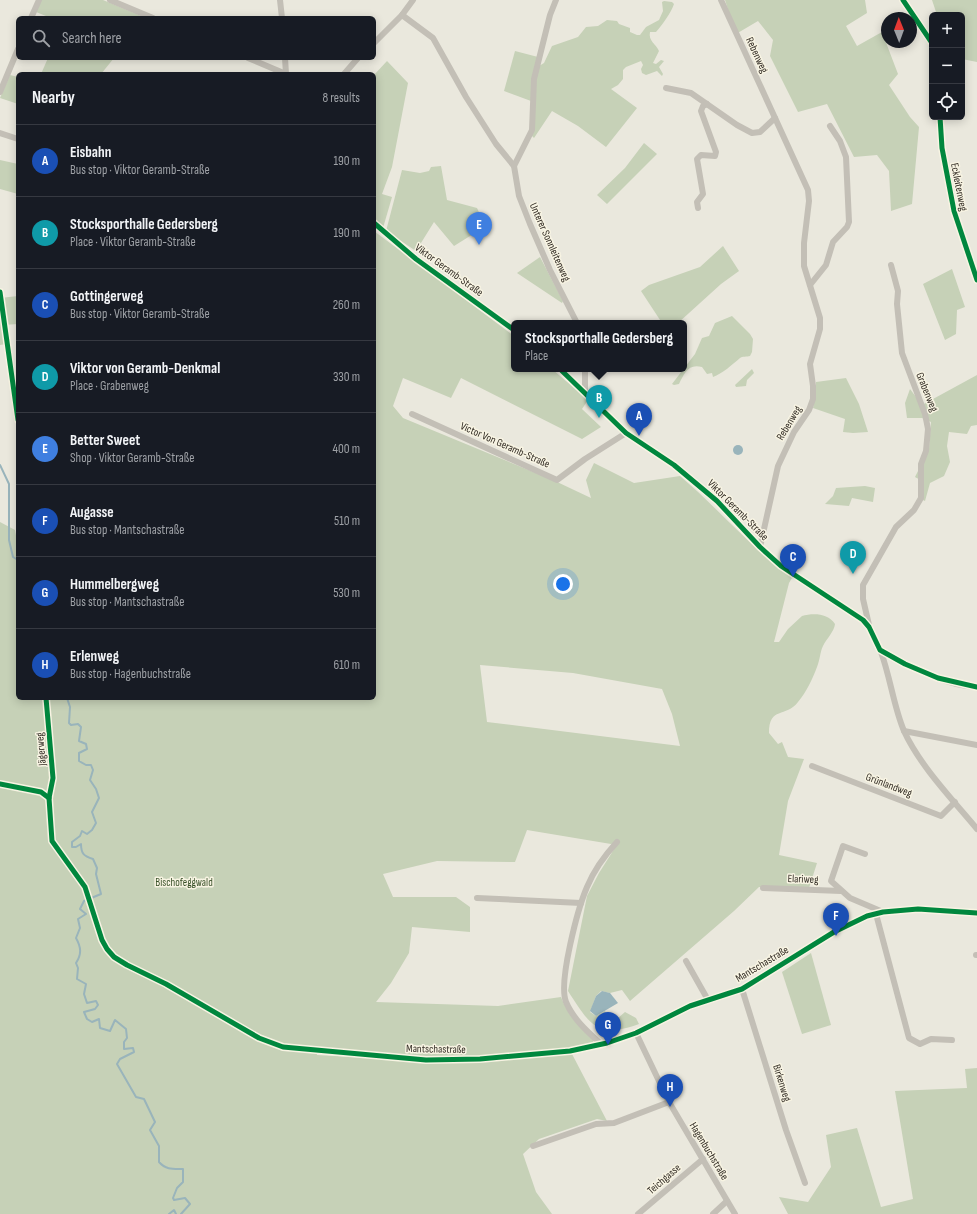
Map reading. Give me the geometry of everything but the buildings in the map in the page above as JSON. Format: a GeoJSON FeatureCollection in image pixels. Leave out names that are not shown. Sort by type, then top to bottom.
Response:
{"type":"FeatureCollection","features":[{"type":"Feature","properties":{"kind":"street"},"geometry":{"type":"LineString","coordinates":[[32,16],[39,0]]}},
{"type":"Feature","properties":{"kind":"street"},"geometry":{"type":"LineString","coordinates":[[110,0],[148,16]]}},
{"type":"Feature","properties":{"kind":"street"},"geometry":{"type":"LineString","coordinates":[[280,0],[282,16]]}},
{"type":"Feature","properties":{"kind":"street"},"geometry":{"type":"LineString","coordinates":[[376,41],[402,15],[414,0]]}},
{"type":"Feature","properties":{"kind":"street"},"geometry":{"type":"LineString","coordinates":[[514,166],[532,130],[534,79],[550,15],[556,0]]}},
{"type":"Feature","properties":{"kind":"street","name":"Rebenweg"},"geometry":{"type":"LineString","coordinates":[[721,0],[808,190],[809,201],[803,258],[805,272],[820,318],[820,329],[810,364],[813,386],[812,399],[809,410],[794,432],[780,460],[760,547]]}},
{"type":"Feature","properties":{"kind":"street"},"geometry":{"type":"LineString","coordinates":[[902,0],[929,39]]}},
{"type":"Feature","properties":{"kind":"street","name":"Unterer Sonnleitenweg"},"geometry":{"type":"LineString","coordinates":[[402,15],[433,38],[466,97],[496,144],[514,166],[519,196],[530,224],[545,260],[575,320]]}},
{"type":"Feature","properties":{"kind":"street"},"geometry":{"type":"LineString","coordinates":[[0,92],[16,54]]}},
{"type":"Feature","properties":{"kind":"street"},"geometry":{"type":"LineString","coordinates":[[253,60],[281,72]]}},
{"type":"Feature","properties":{"kind":"street"},"geometry":{"type":"LineString","coordinates":[[285,60],[286,72]]}},
{"type":"Feature","properties":{"kind":"street"},"geometry":{"type":"LineString","coordinates":[[346,72],[356,60]]}},
{"type":"Feature","properties":{"kind":"street"},"geometry":{"type":"LineString","coordinates":[[666,88],[691,93],[752,133],[760,132],[775,118]]}},
{"type":"Feature","properties":{"kind":"street"},"geometry":{"type":"LineString","coordinates":[[698,208],[697,202],[703,194],[698,172],[698,157],[701,154],[713,156],[715,154],[701,111],[702,106],[707,104]]}},
{"type":"Feature","properties":{"kind":"street","name":"Eckleitenweg"},"geometry":{"type":"LineString","coordinates":[[940,120],[942,148],[954,211],[977,280]]}},
{"type":"Feature","properties":{"kind":"street"},"geometry":{"type":"LineString","coordinates":[[810,285],[826,265],[834,242],[847,227],[849,222],[846,157],[842,145],[830,126]]}},
{"type":"Feature","properties":{"kind":"street"},"geometry":{"type":"LineString","coordinates":[[0,132],[16,138]]}},
{"type":"Feature","properties":{"kind":"street","name":"Viktor Geramb-Straße"},"geometry":{"type":"LineString","coordinates":[[376,225],[416,259],[511,328]]}},
{"type":"Feature","properties":{"kind":"street","name":"Grabenweg"},"geometry":{"type":"LineString","coordinates":[[869,627],[863,599],[863,584],[896,527],[920,502],[922,483],[921,464],[926,450],[928,429],[925,414],[902,353],[897,304],[898,291],[891,265]]}},
{"type":"Feature","properties":{"kind":"street"},"geometry":{"type":"LineString","coordinates":[[0,292],[16,406]]}},
{"type":"Feature","properties":{"kind":"street","name":"Viktor Geramb-Straße"},"geometry":{"type":"LineString","coordinates":[[563,372],[626,433],[674,465],[702,489],[740,524],[760,547],[785,569],[852,611],[869,627],[880,650],[904,731],[917,753],[977,829]]}},
{"type":"Feature","properties":{"kind":"street"},"geometry":{"type":"LineString","coordinates":[[585,372],[585,393]]}},
{"type":"Feature","properties":{"kind":"street","name":"Victor Von Geramb-Straße"},"geometry":{"type":"LineString","coordinates":[[412,414],[557,480],[584,459],[626,433]]}},
{"type":"Feature","properties":{"kind":"street"},"geometry":{"type":"LineString","coordinates":[[880,650],[905,664],[938,678],[977,687]]}},
{"type":"Feature","properties":{"kind":"street","name":"Jägerweg"},"geometry":{"type":"LineString","coordinates":[[46,700],[53,778],[49,798]]}},
{"type":"Feature","properties":{"kind":"street"},"geometry":{"type":"LineString","coordinates":[[904,731],[977,745]]}},
{"type":"Feature","properties":{"kind":"street","name":"Grünlandweg"},"geometry":{"type":"LineString","coordinates":[[812,766],[940,816],[955,802]]}},
{"type":"Feature","properties":{"kind":"street"},"geometry":{"type":"LineString","coordinates":[[0,784],[41,792],[49,798]]}},
{"type":"Feature","properties":{"kind":"street","name":"Mantschastraße"},"geometry":{"type":"LineString","coordinates":[[49,798],[52,841],[88,892],[102,940],[114,957],[166,984],[259,1038],[283,1047],[426,1060],[534,1055],[570,1051],[601,1044],[636,1032],[682,1009],[742,989],[834,932],[876,914],[918,909],[977,913]]}},
{"type":"Feature","properties":{"kind":"street"},"geometry":{"type":"LineString","coordinates":[[601,1044],[576,1019],[564,995],[564,974],[581,903],[592,876],[606,854],[617,842]]}},
{"type":"Feature","properties":{"kind":"street","name":"Elariweg"},"geometry":{"type":"LineString","coordinates":[[865,854],[843,846],[832,881],[850,898],[883,912]]}},
{"type":"Feature","properties":{"kind":"street","name":"Elariweg"},"geometry":{"type":"LineString","coordinates":[[763,888],[841,891]]}},
{"type":"Feature","properties":{"kind":"street"},"geometry":{"type":"LineString","coordinates":[[477,898],[581,903]]}},
{"type":"Feature","properties":{"kind":"street"},"geometry":{"type":"LineString","coordinates":[[876,914],[909,1038],[920,1044],[931,1040],[952,1040]]}},
{"type":"Feature","properties":{"kind":"street"},"geometry":{"type":"LineString","coordinates":[[686,961],[708,1000]]}},
{"type":"Feature","properties":{"kind":"street","name":"Birkenweg"},"geometry":{"type":"LineString","coordinates":[[742,989],[784,1123],[805,1183]]}},
{"type":"Feature","properties":{"kind":"street","name":"Hagenbuchstraße"},"geometry":{"type":"LineString","coordinates":[[636,1032],[669,1102],[735,1214]]}},
{"type":"Feature","properties":{"kind":"street"},"geometry":{"type":"LineString","coordinates":[[532,1146],[596,1124],[614,1122],[669,1102]]}},
{"type":"Feature","properties":{"kind":"street","name":"Teichgasse"},"geometry":{"type":"LineString","coordinates":[[638,1214],[703,1159]]}},
{"type":"Feature","properties":{"kind":"street"},"geometry":{"type":"LineString","coordinates":[[713,1214],[727,1201]]}},
{"type":"Feature","properties":{"kind":"green space"},"geometry":{"type":"Polygon","coordinates":[[[41,0],[103,0],[141,16],[46,16],[36,12],[41,0]]]}},
{"type":"Feature","properties":{"kind":"green space"},"geometry":{"type":"Polygon","coordinates":[[[725,0],[865,0],[867,13],[846,26],[857,46],[881,33],[881,48],[888,48],[898,74],[889,85],[910,117],[919,127],[912,204],[891,211],[889,171],[877,155],[854,157],[827,104],[798,112],[770,56],[773,40],[758,21],[736,34],[725,0]]]}},
{"type":"Feature","properties":{"kind":"green space"},"geometry":{"type":"Polygon","coordinates":[[[932,0],[977,0],[977,62],[965,60],[965,12],[936,12],[932,0]]]}},
{"type":"Feature","properties":{"kind":"green space"},"geometry":{"type":"Polygon","coordinates":[[[662,2],[672,2],[674,4],[673,8],[656,32],[650,32],[650,38],[659,51],[653,63],[656,64],[661,60],[664,61],[659,67],[663,74],[662,76],[657,71],[646,75],[642,73],[641,69],[643,65],[641,61],[626,67],[623,70],[623,79],[618,85],[611,89],[637,108],[606,147],[578,126],[552,111],[534,138],[532,136],[535,87],[539,66],[544,63],[552,46],[578,37],[586,27],[598,26],[607,20],[617,21],[619,24],[630,28],[630,32],[640,35],[646,27],[659,20],[663,11],[662,2]]]}},
{"type":"Feature","properties":{"kind":"green space"},"geometry":{"type":"Polygon","coordinates":[[[515,51],[538,57],[531,101],[504,91],[515,51]]]}},
{"type":"Feature","properties":{"kind":"green space"},"geometry":{"type":"Polygon","coordinates":[[[47,60],[112,60],[103,72],[42,72],[47,60]]]}},
{"type":"Feature","properties":{"kind":"green space"},"geometry":{"type":"Polygon","coordinates":[[[387,61],[408,83],[392,167],[382,194],[392,197],[383,228],[376,220],[376,73],[387,61]]]}},
{"type":"Feature","properties":{"kind":"green space"},"geometry":{"type":"Polygon","coordinates":[[[10,75],[16,76],[16,103],[0,98],[10,75]]]}},
{"type":"Feature","properties":{"kind":"green space"},"geometry":{"type":"Polygon","coordinates":[[[644,143],[657,154],[607,204],[597,195],[625,168],[644,143]]]}},
{"type":"Feature","properties":{"kind":"green space"},"geometry":{"type":"Polygon","coordinates":[[[0,160],[16,164],[16,193],[0,189],[0,160]]]}},
{"type":"Feature","properties":{"kind":"green space"},"geometry":{"type":"Polygon","coordinates":[[[441,166],[447,200],[477,208],[484,223],[476,227],[478,231],[454,246],[434,222],[416,251],[386,231],[402,170],[420,173],[429,171],[431,167],[441,166]]]}},
{"type":"Feature","properties":{"kind":"green space","name":"Bischofeggwald"},"geometry":{"type":"Polygon","coordinates":[[[376,232],[511,334],[511,372],[555,372],[588,400],[582,409],[601,427],[582,439],[461,378],[451,398],[403,378],[393,406],[403,418],[555,481],[591,498],[586,480],[594,463],[634,483],[680,476],[763,554],[792,578],[789,583],[774,642],[779,642],[788,629],[802,616],[811,614],[820,615],[832,620],[835,624],[823,646],[818,664],[804,694],[793,707],[779,713],[772,719],[769,733],[778,744],[782,742],[788,757],[804,759],[788,801],[779,855],[817,863],[809,888],[759,887],[734,911],[630,1001],[622,990],[610,993],[601,991],[596,996],[590,1012],[596,1016],[605,1011],[607,1018],[618,1018],[625,1012],[636,1018],[639,1024],[613,1030],[596,1026],[589,1020],[582,1013],[568,991],[587,896],[599,873],[618,843],[611,844],[527,830],[515,862],[437,861],[383,874],[393,897],[456,897],[470,907],[470,932],[412,927],[409,953],[391,983],[376,1002],[498,1006],[561,997],[564,1004],[594,1039],[593,1042],[587,1045],[562,1049],[477,1056],[408,1056],[317,1049],[317,1055],[413,1060],[476,1060],[572,1054],[607,1121],[597,1119],[539,1139],[523,1154],[536,1192],[552,1214],[0,1214],[0,522],[15,530],[16,700],[376,700],[376,232]],[[480,665],[487,722],[680,746],[672,714],[662,689],[573,673],[480,665]]]}},
{"type":"Feature","properties":{"kind":"green space"},"geometry":{"type":"Polygon","coordinates":[[[723,246],[739,271],[721,284],[681,320],[660,320],[641,291],[649,285],[700,267],[723,246]]]}},
{"type":"Feature","properties":{"kind":"green space"},"geometry":{"type":"Polygon","coordinates":[[[540,257],[563,301],[562,303],[517,273],[540,257]]]}},
{"type":"Feature","properties":{"kind":"green space"},"geometry":{"type":"Polygon","coordinates":[[[952,269],[965,307],[957,310],[956,334],[945,340],[923,284],[952,269]]]}},
{"type":"Feature","properties":{"kind":"green space"},"geometry":{"type":"Polygon","coordinates":[[[16,296],[16,324],[3,325],[6,344],[0,345],[0,298],[16,296]]]}},
{"type":"Feature","properties":{"kind":"green space"},"geometry":{"type":"Polygon","coordinates":[[[732,316],[753,339],[752,352],[750,356],[741,357],[724,371],[713,377],[712,373],[707,374],[702,367],[697,366],[687,370],[687,364],[695,354],[702,338],[709,336],[715,323],[732,316]]]}},
{"type":"Feature","properties":{"kind":"green space"},"geometry":{"type":"Polygon","coordinates":[[[752,369],[754,373],[747,380],[746,386],[736,387],[735,385],[752,369]]]}},
{"type":"Feature","properties":{"kind":"green space"},"geometry":{"type":"Polygon","coordinates":[[[681,372],[686,372],[679,384],[672,384],[681,372]]]}},
{"type":"Feature","properties":{"kind":"green space"},"geometry":{"type":"Polygon","coordinates":[[[977,375],[977,425],[971,426],[967,434],[949,432],[947,446],[950,462],[944,476],[930,483],[925,501],[923,500],[924,482],[915,477],[929,449],[931,422],[922,418],[907,418],[905,403],[910,389],[922,405],[977,375]]]}},
{"type":"Feature","properties":{"kind":"green space"},"geometry":{"type":"Polygon","coordinates":[[[846,378],[859,404],[868,432],[843,432],[845,419],[813,408],[816,382],[846,378]]]}},
{"type":"Feature","properties":{"kind":"green space"},"geometry":{"type":"Polygon","coordinates":[[[865,486],[875,488],[873,502],[852,498],[849,506],[825,504],[833,496],[836,488],[865,486]]]}},
{"type":"Feature","properties":{"kind":"green space"},"geometry":{"type":"Polygon","coordinates":[[[811,953],[831,1025],[802,1034],[782,972],[811,953]]]}},
{"type":"Feature","properties":{"kind":"green space"},"geometry":{"type":"Polygon","coordinates":[[[977,1068],[977,1214],[788,1214],[779,1197],[808,1202],[831,1167],[826,1135],[857,1128],[881,1207],[913,1199],[895,1091],[967,1088],[965,1069],[977,1068]]]}},
{"type":"Feature","properties":{"kind":"water"},"geometry":{"type":"Polygon","coordinates":[[[738,445],[743,450],[738,455],[733,450],[738,445]]]}},
{"type":"Feature","properties":{"kind":"water"},"geometry":{"type":"Polygon","coordinates":[[[602,991],[610,993],[618,1003],[596,1016],[590,1011],[596,996],[602,991]]]}},
{"type":"Feature","properties":{"kind":"waterway"},"geometry":{"type":"LineString","coordinates":[[0,465],[9,484],[9,540],[13,557],[16,559]]}},
{"type":"Feature","properties":{"kind":"waterway"},"geometry":{"type":"LineString","coordinates":[[68,700],[70,707],[69,723],[71,725],[78,724],[81,727],[79,741],[86,744],[87,749],[79,753],[79,761],[86,765],[91,765],[93,770],[90,780],[96,789],[99,798],[92,812],[96,823],[92,830],[87,834],[82,831],[80,836],[72,842],[72,847],[76,847],[81,844],[84,854],[93,859],[97,868],[96,874],[101,894],[84,901],[80,909],[86,914],[78,919],[80,928],[76,938],[80,950],[76,963],[78,968],[77,979],[86,984],[84,994],[87,1003],[96,1001],[98,1005],[95,1009],[84,1012],[87,1019],[92,1022],[99,1019],[100,1028],[110,1031],[115,1020],[126,1029],[127,1038],[124,1042],[124,1049],[133,1048],[134,1052],[120,1059],[117,1064],[136,1097],[144,1099],[155,1122],[150,1130],[159,1146],[159,1162],[167,1168],[183,1169],[183,1182],[177,1188],[173,1198],[174,1200],[185,1198],[190,1204],[181,1214]]}},
{"type":"Feature","properties":{"kind":"waterway"},"geometry":{"type":"LineString","coordinates":[[169,1214],[174,1210],[176,1214]]}},
{"type":"Feature","properties":{"kind":"cycle path"},"geometry":{"type":"LineString","coordinates":[[903,0],[929,39]]}},
{"type":"Feature","properties":{"kind":"cycle path"},"geometry":{"type":"LineString","coordinates":[[940,120],[942,148],[954,211],[977,280]]}},
{"type":"Feature","properties":{"kind":"cycle path"},"geometry":{"type":"LineString","coordinates":[[376,225],[416,259],[511,328]]}},
{"type":"Feature","properties":{"kind":"cycle path"},"geometry":{"type":"LineString","coordinates":[[0,292],[16,406]]}},
{"type":"Feature","properties":{"kind":"cycle path"},"geometry":{"type":"LineString","coordinates":[[563,372],[626,433],[674,465],[717,501],[760,547],[781,566],[863,620],[869,627],[880,650],[905,664],[938,678],[977,687]]}},
{"type":"Feature","properties":{"kind":"cycle path"},"geometry":{"type":"LineString","coordinates":[[46,700],[53,778],[49,798],[52,841],[85,887],[102,940],[107,949],[114,957],[127,965],[166,984],[259,1038],[283,1047],[426,1060],[480,1059],[570,1051],[607,1043],[636,1033],[690,1006],[742,989],[834,932],[867,916],[883,912],[918,909],[977,913]]}},
{"type":"Feature","properties":{"kind":"cycle path"},"geometry":{"type":"LineString","coordinates":[[0,784],[41,792],[49,798]]}},
{"type":"Feature","properties":{"kind":"place","name":"Better Sweet"},"geometry":{"type":"Point","coordinates":[479,245]}},
{"type":"Feature","properties":{"kind":"place","name":"Stocksporthalle Gedersberg"},"geometry":{"type":"Point","coordinates":[599,418]}},
{"type":"Feature","properties":{"kind":"place","name":"Eisbahn"},"geometry":{"type":"Point","coordinates":[639,436]}},
{"type":"Feature","properties":{"kind":"place","name":"Viktor von Geramb-Denkmal"},"geometry":{"type":"Point","coordinates":[853,574]}},
{"type":"Feature","properties":{"kind":"place","name":"Gottingerweg"},"geometry":{"type":"Point","coordinates":[793,577]}},
{"type":"Feature","properties":{"kind":"place","name":"Augasse"},"geometry":{"type":"Point","coordinates":[836,936]}},
{"type":"Feature","properties":{"kind":"place","name":"Hummelbergweg"},"geometry":{"type":"Point","coordinates":[608,1045]}},
{"type":"Feature","properties":{"kind":"place","name":"Erlenweg"},"geometry":{"type":"Point","coordinates":[670,1107]}}]}
